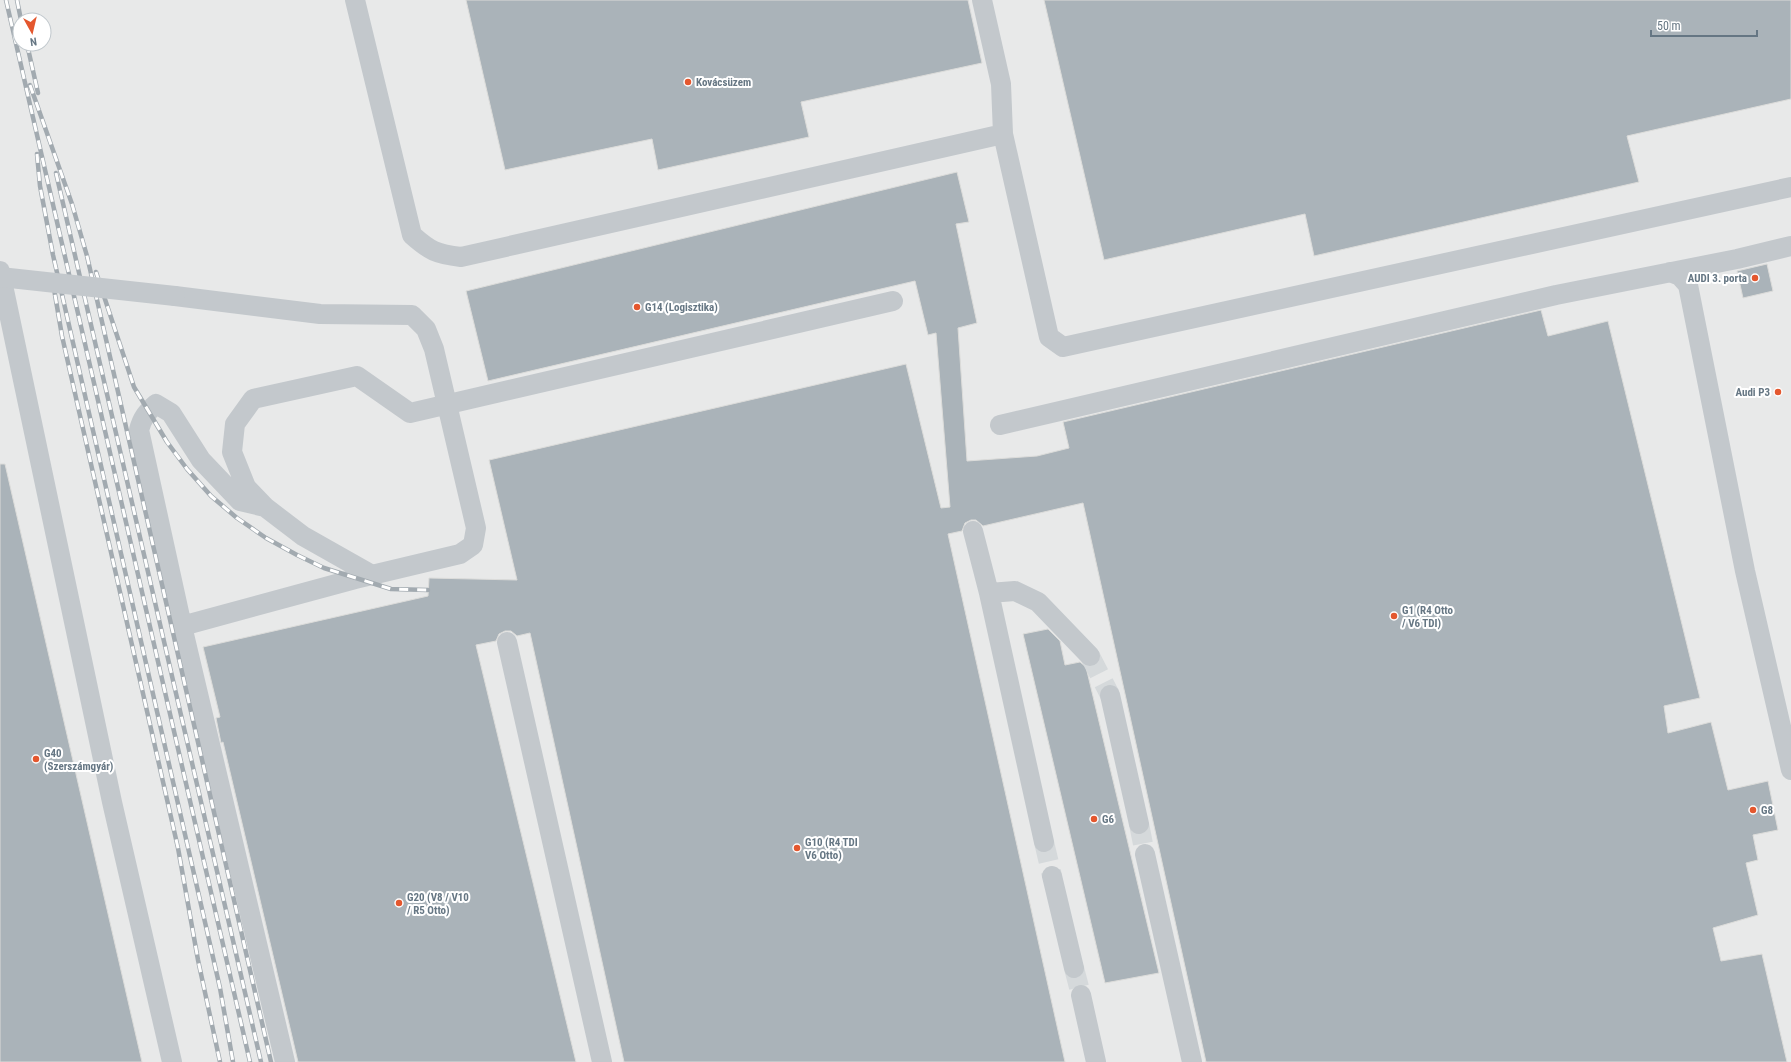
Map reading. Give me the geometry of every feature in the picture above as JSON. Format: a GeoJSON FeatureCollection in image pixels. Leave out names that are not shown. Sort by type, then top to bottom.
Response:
{"type":"FeatureCollection","features":[{"type":"Feature","properties":{"kind":"lane"},"geometry":{"type":"LineString","coordinates":[[355,0],[412,235],[426,248],[441,255],[461,257],[1002,134]]}},
{"type":"Feature","properties":{"kind":"lane"},"geometry":{"type":"LineString","coordinates":[[982,0],[1001,84],[1002,134],[1049,337],[1063,347],[1791,186]]}},
{"type":"Feature","properties":{"kind":"lane"},"geometry":{"type":"LineString","coordinates":[[1000,425],[1556,295],[1791,246]]}},
{"type":"Feature","properties":{"kind":"lane"},"geometry":{"type":"LineString","coordinates":[[0,271],[2,289],[112,802],[172,1062]]}},
{"type":"Feature","properties":{"kind":"lane"},"geometry":{"type":"LineString","coordinates":[[1670,272],[1680,276],[1688,285],[1744,571],[1791,770]]}},
{"type":"Feature","properties":{"kind":"lane"},"geometry":{"type":"LineString","coordinates":[[2,289],[174,296],[320,314],[412,315],[426,329],[434,349],[476,528],[473,545],[460,554],[372,574],[182,626]]}},
{"type":"Feature","properties":{"kind":"lane"},"geometry":{"type":"LineString","coordinates":[[372,574],[303,536],[265,507],[246,487],[232,452],[235,424],[253,399],[357,376],[410,413],[893,301]]}},
{"type":"Feature","properties":{"kind":"lane"},"geometry":{"type":"LineString","coordinates":[[265,507],[240,501],[200,460],[171,413],[156,404],[148,411],[142,420],[139,430],[182,626],[285,1062]]}},
{"type":"Feature","properties":{"kind":"lane"},"geometry":{"type":"LineString","coordinates":[[973,531],[989,594],[1044,842]]}},
{"type":"Feature","properties":{"kind":"lane"},"geometry":{"type":"LineString","coordinates":[[989,594],[1015,591],[1038,602],[1090,656]]}},
{"type":"Feature","properties":{"kind":"lane"},"geometry":{"type":"LineString","coordinates":[[507,642],[602,1062]]}},
{"type":"Feature","properties":{"kind":"lane"},"geometry":{"type":"LineString","coordinates":[[1110,695],[1139,824]]}},
{"type":"Feature","properties":{"kind":"lane"},"geometry":{"type":"LineString","coordinates":[[1145,854],[1192,1062]]}},
{"type":"Feature","properties":{"kind":"lane"},"geometry":{"type":"LineString","coordinates":[[1052,876],[1074,968]]}},
{"type":"Feature","properties":{"kind":"lane"},"geometry":{"type":"LineString","coordinates":[[1080,995],[1096,1062]]}},
{"type":"Feature","properties":{"kind":"shaded area"},"geometry":{"type":"Polygon","coordinates":[[[0,0],[1791,0],[1791,1062],[0,1062],[0,0]]]}},
{"type":"Feature","properties":{"kind":"building","name":"Kovácsüzem"},"geometry":{"type":"Polygon","coordinates":[[[466,0],[968,0],[982,63],[801,102],[809,137],[658,170],[652,139],[505,170],[466,0]]]}},
{"type":"Feature","properties":{"kind":"building"},"geometry":{"type":"Polygon","coordinates":[[[1044,0],[1791,0],[1791,99],[1627,136],[1639,182],[1314,256],[1305,214],[1104,260],[1044,0]]]}},
{"type":"Feature","properties":{"kind":"building"},"geometry":{"type":"Polygon","coordinates":[[[957,172],[969,222],[956,224],[977,323],[958,328],[967,461],[1037,456],[1069,448],[1063,422],[1541,310],[1548,336],[1608,321],[1700,698],[1664,706],[1668,733],[1711,722],[1728,790],[1768,781],[1778,830],[1753,835],[1758,860],[1746,863],[1758,915],[1713,928],[1721,961],[1762,954],[1787,1062],[1206,1062],[1083,503],[983,526],[976,520],[971,520],[965,523],[962,531],[948,534],[1065,1062],[624,1062],[530,633],[517,636],[511,631],[505,631],[499,634],[496,641],[476,645],[576,1062],[298,1062],[223,742],[221,743],[216,718],[220,717],[203,647],[428,596],[429,578],[517,580],[489,460],[906,364],[941,508],[950,507],[936,333],[928,335],[915,281],[488,381],[466,291],[957,172]]]}},
{"type":"Feature","properties":{"kind":"building","name":"AUDI 3. porta"},"geometry":{"type":"Polygon","coordinates":[[[1767,264],[1773,291],[1743,298],[1737,271],[1767,264]]]}},
{"type":"Feature","properties":{"kind":"building","name":"G40 (Szerszámgyár)"},"geometry":{"type":"Polygon","coordinates":[[[0,464],[5,464],[142,1062],[0,1062],[0,464]]]}},
{"type":"Feature","properties":{"kind":"building","name":"G6"},"geometry":{"type":"Polygon","coordinates":[[[1048,629],[1060,641],[1065,665],[1080,662],[1086,667],[1159,973],[1105,983],[1023,634],[1048,629]]]}},
{"type":"Feature","properties":{"kind":"tunnel"},"geometry":{"type":"LineString","coordinates":[[1090,656],[1110,695]]}},
{"type":"Feature","properties":{"kind":"tunnel"},"geometry":{"type":"LineString","coordinates":[[1139,824],[1145,854]]}},
{"type":"Feature","properties":{"kind":"tunnel"},"geometry":{"type":"LineString","coordinates":[[1044,842],[1052,876]]}},
{"type":"Feature","properties":{"kind":"tunnel"},"geometry":{"type":"LineString","coordinates":[[1074,968],[1081,995]]}},
{"type":"Feature","properties":{"kind":"railway"},"geometry":{"type":"LineString","coordinates":[[6,0],[250,1062]]}},
{"type":"Feature","properties":{"kind":"railway"},"geometry":{"type":"LineString","coordinates":[[17,0],[19,12]]}},
{"type":"Feature","properties":{"kind":"railway"},"geometry":{"type":"LineString","coordinates":[[29,52],[38,93]]}},
{"type":"Feature","properties":{"kind":"railway"},"geometry":{"type":"LineString","coordinates":[[30,85],[72,204],[87,256],[271,1062]]}},
{"type":"Feature","properties":{"kind":"railway"},"geometry":{"type":"LineString","coordinates":[[37,154],[40,186],[53,255],[220,988],[233,1062]]}},
{"type":"Feature","properties":{"kind":"railway"},"geometry":{"type":"LineString","coordinates":[[56,173],[261,1062]]}},
{"type":"Feature","properties":{"kind":"railway"},"geometry":{"type":"LineString","coordinates":[[96,272],[134,387],[167,442],[187,469],[211,496],[237,518],[266,538],[324,568],[391,589],[428,590]]}},
{"type":"Feature","properties":{"kind":"railway"},"geometry":{"type":"LineString","coordinates":[[52,277],[62,336],[178,848],[198,960],[220,1062]]}},
{"type":"Feature","properties":{"kind":"place","name":"Kovácsüzem"},"geometry":{"type":"Point","coordinates":[688,82]}},
{"type":"Feature","properties":{"kind":"place","name":"AUDI 3. porta"},"geometry":{"type":"Point","coordinates":[1755,278]}},
{"type":"Feature","properties":{"kind":"place","name":"G14 (Logisztika)"},"geometry":{"type":"Point","coordinates":[637,307]}},
{"type":"Feature","properties":{"kind":"place","name":"Audi P3"},"geometry":{"type":"Point","coordinates":[1778,392]}},
{"type":"Feature","properties":{"kind":"place","name":"G1 (R4 Otto / V6 TDI)"},"geometry":{"type":"Point","coordinates":[1394,616]}},
{"type":"Feature","properties":{"kind":"place","name":"G40 (Szerszámgyár)"},"geometry":{"type":"Point","coordinates":[36,759]}},
{"type":"Feature","properties":{"kind":"place","name":"G8"},"geometry":{"type":"Point","coordinates":[1753,810]}},
{"type":"Feature","properties":{"kind":"place","name":"G6"},"geometry":{"type":"Point","coordinates":[1094,819]}},
{"type":"Feature","properties":{"kind":"place","name":"G10 (R4 TDI V6 Otto)"},"geometry":{"type":"Point","coordinates":[797,848]}},
{"type":"Feature","properties":{"kind":"place","name":"G20 (V8 / V10 / R5 Otto)"},"geometry":{"type":"Point","coordinates":[399,903]}}]}
